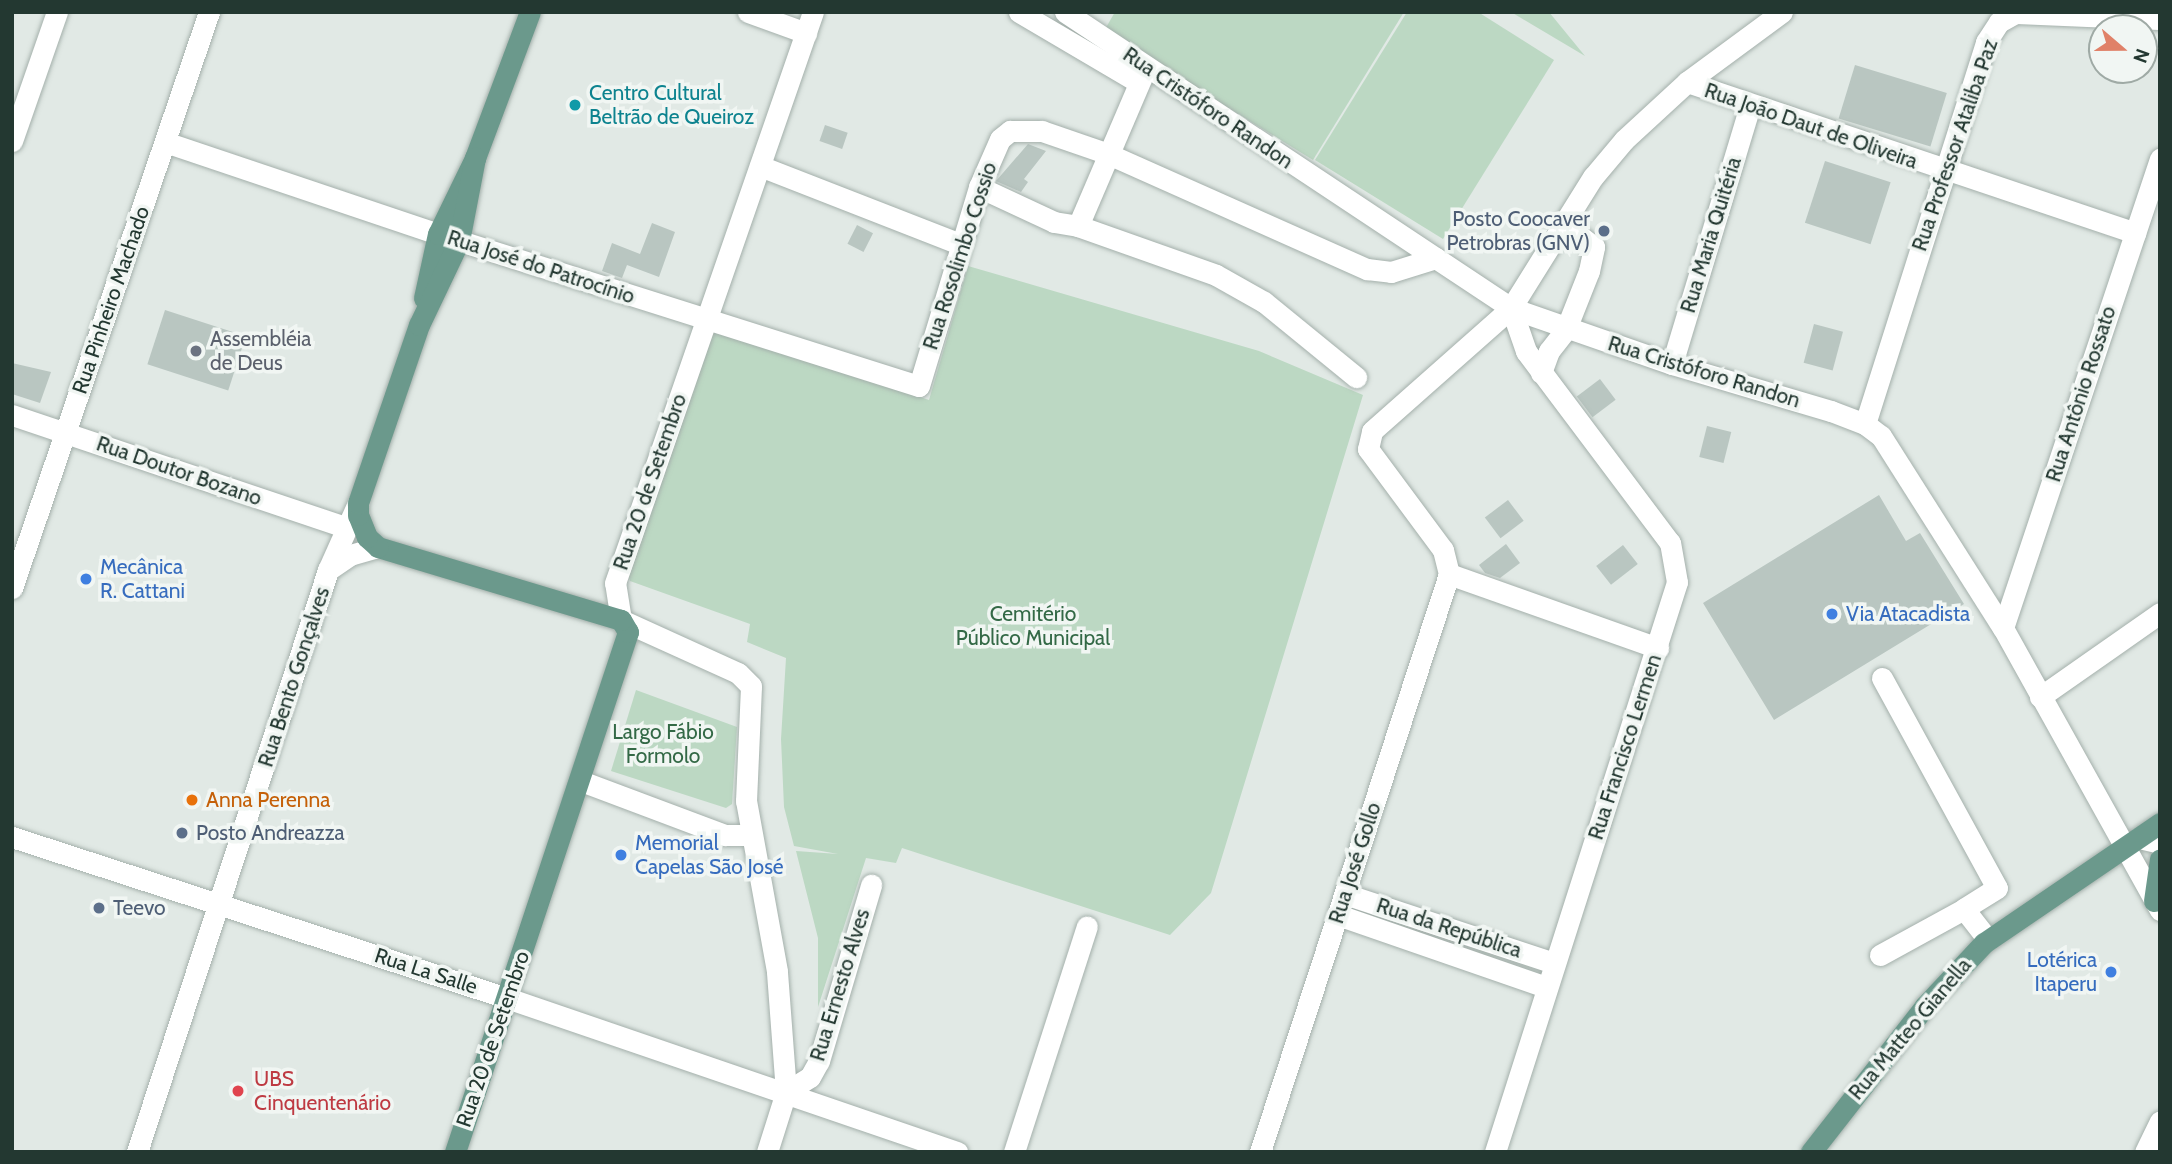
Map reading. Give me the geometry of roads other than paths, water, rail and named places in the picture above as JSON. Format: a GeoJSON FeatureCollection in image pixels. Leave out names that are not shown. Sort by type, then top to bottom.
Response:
{"type":"FeatureCollection","features":[{"type":"Feature","properties":{"kind":"main road","name":"Rua Bento Gonçalves"},"geometry":{"type":"LineString","coordinates":[[419,325],[438,234],[475,158],[530,12]]}},
{"type":"Feature","properties":{"kind":"main road","name":"Rua Bento Gonçalves"},"geometry":{"type":"LineString","coordinates":[[358,503],[419,325],[459,241],[475,158]]}},
{"type":"Feature","properties":{"kind":"main road"},"geometry":{"type":"LineString","coordinates":[[358,503],[367,537],[378,547],[621,620]]}},
{"type":"Feature","properties":{"kind":"main road","name":"Rua 20 de Setembro"},"geometry":{"type":"LineString","coordinates":[[455,1152],[626,646],[628,632],[621,620]]}},
{"type":"Feature","properties":{"kind":"main road","name":"Rua Matteo Gianella"},"geometry":{"type":"LineString","coordinates":[[1811,1152],[1925,1006],[1988,940],[2141,843],[2160,823]]}},
{"type":"Feature","properties":{"kind":"main road"},"geometry":{"type":"LineString","coordinates":[[2157,906],[2160,859]]}},
{"type":"Feature","properties":{"kind":"street"},"geometry":{"type":"LineString","coordinates":[[12,141],[57,12]]}},
{"type":"Feature","properties":{"kind":"street","name":"Rua Pinheiro Machado"},"geometry":{"type":"LineString","coordinates":[[12,588],[209,12]]}},
{"type":"Feature","properties":{"kind":"street"},"geometry":{"type":"LineString","coordinates":[[748,12],[806,33]]}},
{"type":"Feature","properties":{"kind":"street","name":"Rua 20 de Setembro"},"geometry":{"type":"LineString","coordinates":[[621,620],[615,583],[813,12]]}},
{"type":"Feature","properties":{"kind":"street"},"geometry":{"type":"LineString","coordinates":[[1019,12],[1142,74],[1106,153],[1078,226]]}},
{"type":"Feature","properties":{"kind":"street","name":"Rua Cristóforo Randon"},"geometry":{"type":"LineString","coordinates":[[1065,12],[1142,74],[1511,308],[1671,364],[1865,424],[1881,436],[2003,628],[2040,697],[2141,843],[2157,906]]}},
{"type":"Feature","properties":{"kind":"street"},"geometry":{"type":"LineString","coordinates":[[1658,648],[1449,574],[1443,550],[1368,449],[1367,439],[1380,422],[1511,308],[1593,177],[1624,140],[1686,82],[1782,12]]}},
{"type":"Feature","properties":{"kind":"street","name":"Rua Professor Ataliba Paz"},"geometry":{"type":"LineString","coordinates":[[1865,424],[1986,42],[1999,22],[2015,13],[2160,19]]}},
{"type":"Feature","properties":{"kind":"street","name":"Rua João Daut de Oliveira"},"geometry":{"type":"LineString","coordinates":[[1686,82],[1944,172],[2135,233]]}},
{"type":"Feature","properties":{"kind":"street","name":"Rua Maria Quitéria"},"geometry":{"type":"LineString","coordinates":[[1671,364],[1750,106]]}},
{"type":"Feature","properties":{"kind":"street","name":"Rua Rosolimbo Cossio"},"geometry":{"type":"LineString","coordinates":[[919,386],[960,244],[979,187],[1000,139],[1010,131],[1042,131],[1106,153]]}},
{"type":"Feature","properties":{"kind":"street","name":"Rua José do Patrocínio"},"geometry":{"type":"LineString","coordinates":[[165,142],[706,321],[919,386]]}},
{"type":"Feature","properties":{"kind":"street"},"geometry":{"type":"LineString","coordinates":[[1106,153],[1367,269],[1391,272],[1436,258]]}},
{"type":"Feature","properties":{"kind":"street","name":"Rua Antônio Rossato"},"geometry":{"type":"LineString","coordinates":[[2003,628],[2160,159]]}},
{"type":"Feature","properties":{"kind":"street"},"geometry":{"type":"LineString","coordinates":[[760,166],[960,244]]}},
{"type":"Feature","properties":{"kind":"street"},"geometry":{"type":"LineString","coordinates":[[979,187],[1054,222],[1078,226],[1216,275],[1264,302],[1356,377]]}},
{"type":"Feature","properties":{"kind":"street"},"geometry":{"type":"LineString","coordinates":[[1541,373],[1549,351],[1566,329],[1590,271],[1594,247],[1565,224]]}},
{"type":"Feature","properties":{"kind":"street","name":"Rua Francisco Lermen"},"geometry":{"type":"LineString","coordinates":[[1503,1148],[1546,987],[1658,648],[1677,582],[1670,543],[1526,351],[1511,308]]}},
{"type":"Feature","properties":{"kind":"street","name":"Rua Doutor Bozano"},"geometry":{"type":"LineString","coordinates":[[12,415],[345,527]]}},
{"type":"Feature","properties":{"kind":"street","name":"Rua Bento Gonçalves"},"geometry":{"type":"LineString","coordinates":[[137,1152],[221,904],[328,570],[358,503]]}},
{"type":"Feature","properties":{"kind":"street"},"geometry":{"type":"LineString","coordinates":[[328,570],[350,555],[378,547]]}},
{"type":"Feature","properties":{"kind":"street","name":"Rua José Gollo"},"geometry":{"type":"LineString","coordinates":[[1261,1152],[1449,574]]}},
{"type":"Feature","properties":{"kind":"street"},"geometry":{"type":"LineString","coordinates":[[2040,697],[2160,613]]}},
{"type":"Feature","properties":{"kind":"street"},"geometry":{"type":"LineString","coordinates":[[621,620],[747,679],[751,686],[746,801],[777,971],[786,1092],[766,1152]]}},
{"type":"Feature","properties":{"kind":"street"},"geometry":{"type":"LineString","coordinates":[[1880,956],[1997,888],[1882,678]]}},
{"type":"Feature","properties":{"kind":"street"},"geometry":{"type":"LineString","coordinates":[[581,781],[725,835],[751,835]]}},
{"type":"Feature","properties":{"kind":"street","name":"Rua La Salle"},"geometry":{"type":"LineString","coordinates":[[12,836],[507,998],[957,1152]]}},
{"type":"Feature","properties":{"kind":"street","name":"Rua Ernesto Alves"},"geometry":{"type":"LineString","coordinates":[[786,1092],[810,1077],[819,1061],[871,885]]}},
{"type":"Feature","properties":{"kind":"street","name":"Rua da República"},"geometry":{"type":"LineString","coordinates":[[1345,894],[1554,963]]}},
{"type":"Feature","properties":{"kind":"street"},"geometry":{"type":"LineString","coordinates":[[1964,909],[1988,940]]}},
{"type":"Feature","properties":{"kind":"street","name":"Rua da República"},"geometry":{"type":"LineString","coordinates":[[1338,915],[1546,987]]}},
{"type":"Feature","properties":{"kind":"street"},"geometry":{"type":"LineString","coordinates":[[1014,1152],[1087,926]]}},
{"type":"Feature","properties":{"kind":"street"},"geometry":{"type":"LineString","coordinates":[[2145,1152],[2160,1121]]}},
{"type":"Feature","properties":{"kind":"place","name":"Centro Cultural Beltrão de Queiroz"},"geometry":{"type":"Point","coordinates":[575,105]}},
{"type":"Feature","properties":{"kind":"place","name":"Posto Coocaver Petrobras (GNV)"},"geometry":{"type":"Point","coordinates":[1604,231]}},
{"type":"Feature","properties":{"kind":"place","name":"Assembléia de Deus"},"geometry":{"type":"Point","coordinates":[196,351]}},
{"type":"Feature","properties":{"kind":"place","name":"Mecânica R. Cattani"},"geometry":{"type":"Point","coordinates":[86,579]}},
{"type":"Feature","properties":{"kind":"place","name":"Via Atacadista"},"geometry":{"type":"Point","coordinates":[1832,614]}},
{"type":"Feature","properties":{"kind":"place","name":"Anna Perenna"},"geometry":{"type":"Point","coordinates":[192,800]}},
{"type":"Feature","properties":{"kind":"place","name":"Posto Andreazza"},"geometry":{"type":"Point","coordinates":[182,833]}},
{"type":"Feature","properties":{"kind":"place","name":"Memorial Capelas São José"},"geometry":{"type":"Point","coordinates":[621,855]}},
{"type":"Feature","properties":{"kind":"place","name":"Teevo"},"geometry":{"type":"Point","coordinates":[99,908]}},
{"type":"Feature","properties":{"kind":"place","name":"Lotérica Itaperu"},"geometry":{"type":"Point","coordinates":[2111,972]}},
{"type":"Feature","properties":{"kind":"place","name":"UBS Cinquentenário"},"geometry":{"type":"Point","coordinates":[238,1091]}},
{"type":"Feature","properties":{"kind":"park label","name":"Cemitério Público Municipal"},"geometry":{"type":"Point","coordinates":[1033,626]}},
{"type":"Feature","properties":{"kind":"park label","name":"Largo Fábio Formolo"},"geometry":{"type":"Point","coordinates":[663,744]}}]}
